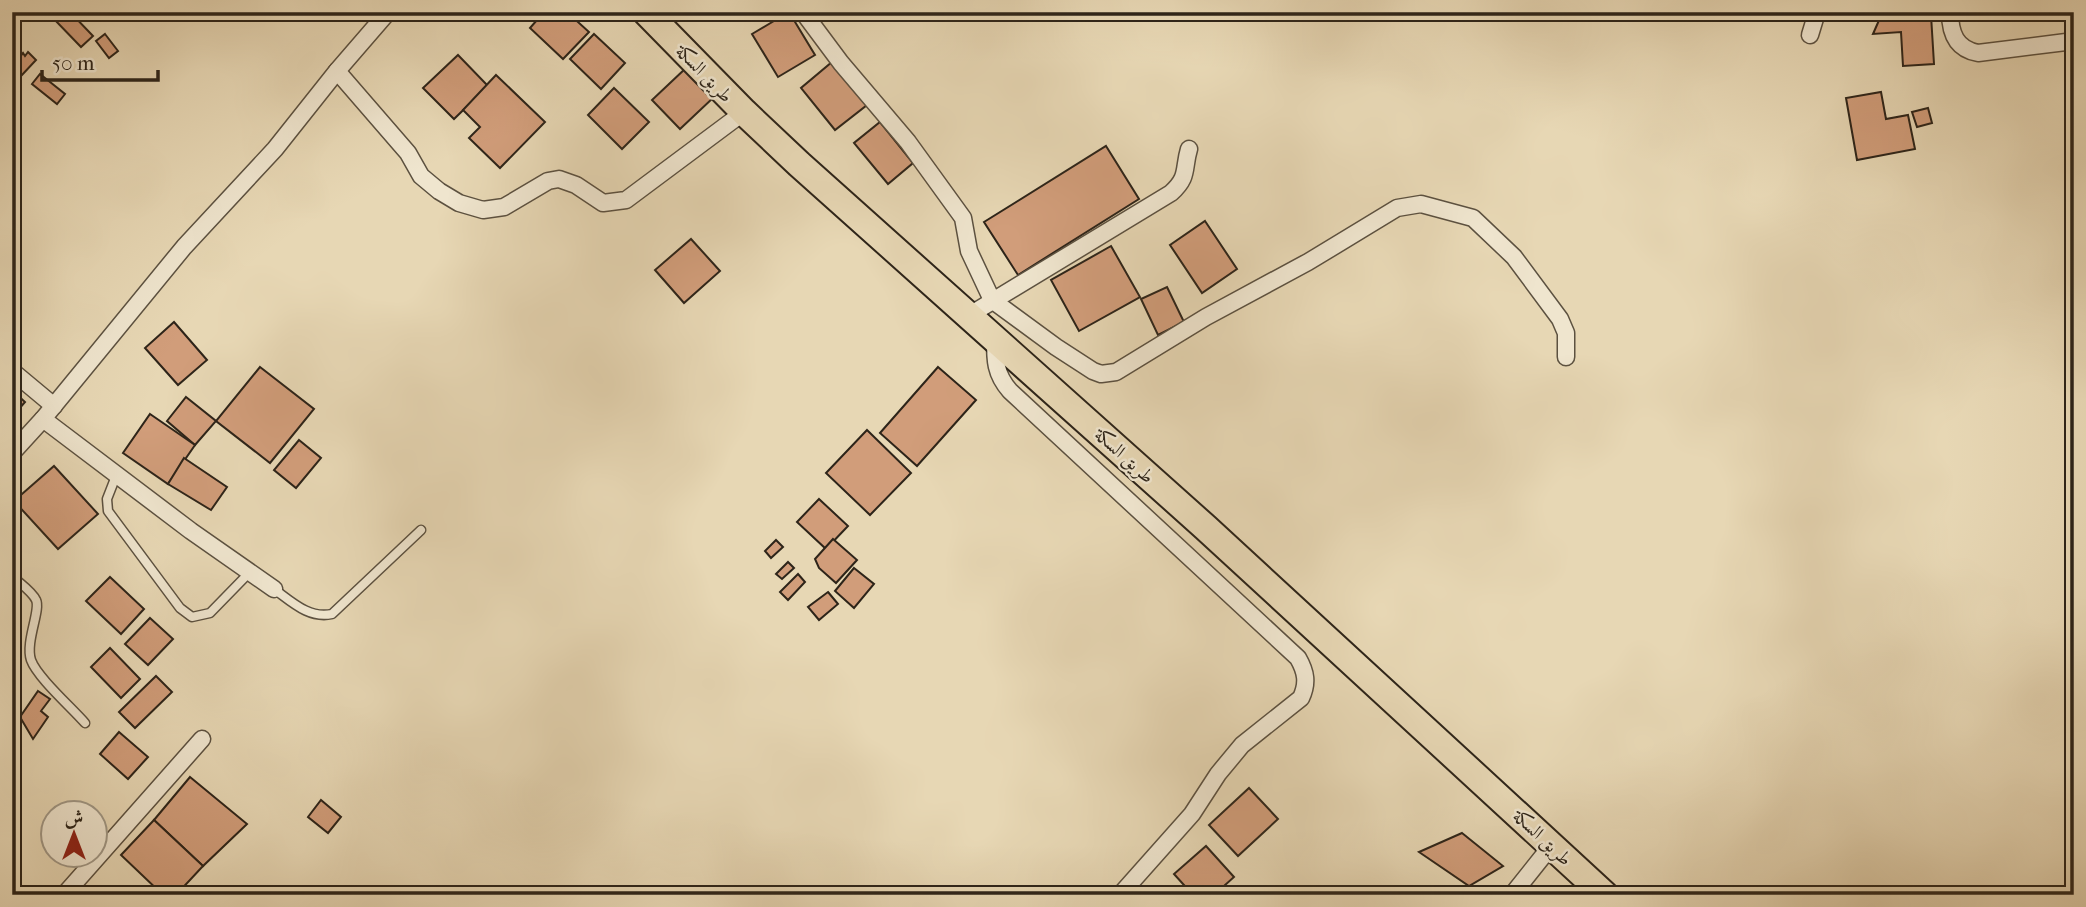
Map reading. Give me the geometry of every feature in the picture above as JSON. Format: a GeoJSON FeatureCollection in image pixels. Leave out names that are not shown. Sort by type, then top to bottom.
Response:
{"type":"FeatureCollection","features":[{"type":"Feature","properties":{"kind":"main road","name":"طريق السكة"},"geometry":{"type":"LineString","coordinates":[[646,12],[744,112],[1205,527],[1605,895]]}},
{"type":"Feature","properties":{"kind":"street"},"geometry":{"type":"LineString","coordinates":[[12,453],[54,406],[184,247],[275,149],[388,12]]}},
{"type":"Feature","properties":{"kind":"street"},"geometry":{"type":"LineString","coordinates":[[803,12],[841,63],[908,142],[963,218],[969,251],[992,300],[1093,371],[1101,374],[1116,372],[1206,317],[1308,262],[1397,208],[1421,204],[1473,218],[1514,257],[1560,319],[1566,333],[1566,357]]}},
{"type":"Feature","properties":{"kind":"street"},"geometry":{"type":"LineString","coordinates":[[1810,36],[1817,12]]}},
{"type":"Feature","properties":{"kind":"street"},"geometry":{"type":"LineString","coordinates":[[1950,12],[1954,39],[1966,51],[1978,53],[2074,41]]}},
{"type":"Feature","properties":{"kind":"street"},"geometry":{"type":"LineString","coordinates":[[337,71],[408,153],[421,176],[459,203],[483,210],[504,207],[548,181],[559,179],[576,185],[603,203],[626,200],[744,112]]}},
{"type":"Feature","properties":{"kind":"street"},"geometry":{"type":"LineString","coordinates":[[968,316],[1171,193],[1181,184],[1186,174],[1189,149]]}},
{"type":"Feature","properties":{"kind":"street"},"geometry":{"type":"LineString","coordinates":[[995,339],[995,367],[1010,391],[1298,658],[1305,670],[1306,687],[1301,698],[1242,745],[1218,774],[1192,814],[1120,895]]}},
{"type":"Feature","properties":{"kind":"street"},"geometry":{"type":"LineString","coordinates":[[12,371],[54,406]]}},
{"type":"Feature","properties":{"kind":"street"},"geometry":{"type":"LineString","coordinates":[[43,419],[274,589]]}},
{"type":"Feature","properties":{"kind":"street"},"geometry":{"type":"LineString","coordinates":[[64,895],[202,739]]}},
{"type":"Feature","properties":{"kind":"street"},"geometry":{"type":"LineString","coordinates":[[1512,895],[1552,845]]}},
{"type":"Feature","properties":{"kind":"lane"},"geometry":{"type":"LineString","coordinates":[[117,476],[107,499],[108,511],[180,608],[192,617],[210,613],[250,572]]}},
{"type":"Feature","properties":{"kind":"lane"},"geometry":{"type":"LineString","coordinates":[[274,589],[307,612],[323,616],[332,614],[421,530]]}},
{"type":"Feature","properties":{"kind":"lane"},"geometry":{"type":"LineString","coordinates":[[12,576],[36,599],[37,607],[29,646],[32,661],[85,723]]}},
{"type":"Feature","properties":{"kind":"building"},"geometry":{"type":"Polygon","coordinates":[[[57,12],[70,12],[93,36],[81,47],[52,17],[57,12]]]}},
{"type":"Feature","properties":{"kind":"building"},"geometry":{"type":"Polygon","coordinates":[[[544,12],[567,12],[589,32],[563,59],[530,28],[544,12]]]}},
{"type":"Feature","properties":{"kind":"building"},"geometry":{"type":"Polygon","coordinates":[[[789,12],[815,55],[778,77],[752,34],[789,12]]]}},
{"type":"Feature","properties":{"kind":"building"},"geometry":{"type":"Polygon","coordinates":[[[1931,15],[1934,64],[1903,66],[1901,32],[1873,34],[1880,18],[1931,15]]]}},
{"type":"Feature","properties":{"kind":"building"},"geometry":{"type":"Polygon","coordinates":[[[105,34],[118,51],[109,58],[96,41],[105,34]]]}},
{"type":"Feature","properties":{"kind":"building"},"geometry":{"type":"Polygon","coordinates":[[[594,34],[625,63],[601,89],[570,59],[594,34]]]}},
{"type":"Feature","properties":{"kind":"building"},"geometry":{"type":"Polygon","coordinates":[[[28,52],[36,60],[21,76],[12,67],[12,54],[18,59],[28,52]]]}},
{"type":"Feature","properties":{"kind":"building"},"geometry":{"type":"Polygon","coordinates":[[[458,55],[488,86],[454,119],[423,88],[458,55]]]}},
{"type":"Feature","properties":{"kind":"building"},"geometry":{"type":"Polygon","coordinates":[[[832,62],[867,105],[835,130],[801,88],[832,62]]]}},
{"type":"Feature","properties":{"kind":"building"},"geometry":{"type":"Polygon","coordinates":[[[686,68],[714,97],[680,129],[652,100],[686,68]]]}},
{"type":"Feature","properties":{"kind":"building"},"geometry":{"type":"Polygon","coordinates":[[[40,74],[65,94],[57,104],[32,84],[40,74]]]}},
{"type":"Feature","properties":{"kind":"building"},"geometry":{"type":"Polygon","coordinates":[[[496,75],[545,122],[500,168],[469,138],[480,127],[463,110],[496,75]]]}},
{"type":"Feature","properties":{"kind":"building"},"geometry":{"type":"Polygon","coordinates":[[[614,88],[649,122],[622,149],[588,115],[614,88]]]}},
{"type":"Feature","properties":{"kind":"building"},"geometry":{"type":"Polygon","coordinates":[[[1881,92],[1886,119],[1908,115],[1915,149],[1857,160],[1846,98],[1881,92]]]}},
{"type":"Feature","properties":{"kind":"building"},"geometry":{"type":"Polygon","coordinates":[[[1928,108],[1932,123],[1917,127],[1912,112],[1928,108]]]}},
{"type":"Feature","properties":{"kind":"building"},"geometry":{"type":"Polygon","coordinates":[[[880,122],[913,163],[888,184],[854,143],[880,122]]]}},
{"type":"Feature","properties":{"kind":"building"},"geometry":{"type":"Polygon","coordinates":[[[1106,146],[1139,199],[1018,275],[984,222],[1106,146]]]}},
{"type":"Feature","properties":{"kind":"building"},"geometry":{"type":"Polygon","coordinates":[[[1205,221],[1237,269],[1202,293],[1170,245],[1205,221]]]}},
{"type":"Feature","properties":{"kind":"building"},"geometry":{"type":"Polygon","coordinates":[[[691,239],[720,271],[684,303],[655,270],[691,239]]]}},
{"type":"Feature","properties":{"kind":"building"},"geometry":{"type":"Polygon","coordinates":[[[1111,246],[1140,297],[1079,331],[1051,280],[1111,246]]]}},
{"type":"Feature","properties":{"kind":"building"},"geometry":{"type":"Polygon","coordinates":[[[1167,287],[1184,322],[1158,335],[1141,299],[1167,287]]]}},
{"type":"Feature","properties":{"kind":"building"},"geometry":{"type":"Polygon","coordinates":[[[174,322],[207,360],[178,385],[145,348],[174,322]]]}},
{"type":"Feature","properties":{"kind":"building"},"geometry":{"type":"Polygon","coordinates":[[[260,367],[314,409],[270,463],[216,421],[260,367]]]}},
{"type":"Feature","properties":{"kind":"building"},"geometry":{"type":"Polygon","coordinates":[[[938,367],[976,400],[917,466],[880,433],[938,367]]]}},
{"type":"Feature","properties":{"kind":"building"},"geometry":{"type":"Polygon","coordinates":[[[12,390],[25,402],[12,417],[12,390]]]}},
{"type":"Feature","properties":{"kind":"building"},"geometry":{"type":"Polygon","coordinates":[[[186,397],[216,421],[195,445],[167,421],[186,397]]]}},
{"type":"Feature","properties":{"kind":"building"},"geometry":{"type":"Polygon","coordinates":[[[150,414],[195,445],[168,484],[123,453],[150,414]]]}},
{"type":"Feature","properties":{"kind":"building"},"geometry":{"type":"Polygon","coordinates":[[[867,430],[911,473],[870,515],[826,473],[867,430]]]}},
{"type":"Feature","properties":{"kind":"building"},"geometry":{"type":"Polygon","coordinates":[[[299,440],[321,458],[296,488],[274,470],[299,440]]]}},
{"type":"Feature","properties":{"kind":"building"},"geometry":{"type":"Polygon","coordinates":[[[184,458],[227,487],[211,510],[168,484],[184,458]]]}},
{"type":"Feature","properties":{"kind":"building"},"geometry":{"type":"Polygon","coordinates":[[[54,466],[98,514],[58,549],[14,501],[54,466]]]}},
{"type":"Feature","properties":{"kind":"building"},"geometry":{"type":"Polygon","coordinates":[[[819,499],[848,526],[826,549],[797,522],[819,499]]]}},
{"type":"Feature","properties":{"kind":"building"},"geometry":{"type":"Polygon","coordinates":[[[833,539],[857,560],[836,583],[819,568],[815,559],[833,539]]]}},
{"type":"Feature","properties":{"kind":"building"},"geometry":{"type":"Polygon","coordinates":[[[776,540],[783,547],[771,558],[765,551],[776,540]]]}},
{"type":"Feature","properties":{"kind":"building"},"geometry":{"type":"Polygon","coordinates":[[[788,562],[794,568],[782,579],[776,574],[788,562]]]}},
{"type":"Feature","properties":{"kind":"building"},"geometry":{"type":"Polygon","coordinates":[[[854,568],[874,584],[854,608],[835,591],[854,568]]]}},
{"type":"Feature","properties":{"kind":"building"},"geometry":{"type":"Polygon","coordinates":[[[798,574],[805,582],[788,600],[780,592],[798,574]]]}},
{"type":"Feature","properties":{"kind":"building"},"geometry":{"type":"Polygon","coordinates":[[[110,577],[144,609],[121,634],[86,601],[110,577]]]}},
{"type":"Feature","properties":{"kind":"building"},"geometry":{"type":"Polygon","coordinates":[[[828,592],[838,604],[819,620],[808,607],[828,592]]]}},
{"type":"Feature","properties":{"kind":"building"},"geometry":{"type":"Polygon","coordinates":[[[150,618],[173,639],[148,665],[125,644],[150,618]]]}},
{"type":"Feature","properties":{"kind":"building"},"geometry":{"type":"Polygon","coordinates":[[[110,648],[140,679],[121,698],[91,667],[110,648]]]}},
{"type":"Feature","properties":{"kind":"building"},"geometry":{"type":"Polygon","coordinates":[[[156,676],[172,692],[135,728],[119,712],[156,676]]]}},
{"type":"Feature","properties":{"kind":"building"},"geometry":{"type":"Polygon","coordinates":[[[38,691],[50,699],[41,711],[48,717],[33,739],[20,717],[38,691]]]}},
{"type":"Feature","properties":{"kind":"building"},"geometry":{"type":"Polygon","coordinates":[[[119,732],[148,757],[128,779],[100,754],[119,732]]]}},
{"type":"Feature","properties":{"kind":"building"},"geometry":{"type":"Polygon","coordinates":[[[190,777],[247,824],[203,866],[154,820],[190,777]]]}},
{"type":"Feature","properties":{"kind":"building"},"geometry":{"type":"Polygon","coordinates":[[[1249,788],[1278,819],[1238,856],[1209,825],[1249,788]]]}},
{"type":"Feature","properties":{"kind":"building"},"geometry":{"type":"Polygon","coordinates":[[[321,800],[341,817],[328,833],[308,817],[321,800]]]}},
{"type":"Feature","properties":{"kind":"building"},"geometry":{"type":"Polygon","coordinates":[[[154,820],[203,866],[176,895],[163,895],[121,855],[154,820]]]}},
{"type":"Feature","properties":{"kind":"building"},"geometry":{"type":"Polygon","coordinates":[[[1462,833],[1503,866],[1469,886],[1419,852],[1462,833]]]}},
{"type":"Feature","properties":{"kind":"building"},"geometry":{"type":"Polygon","coordinates":[[[1206,846],[1234,877],[1214,895],[1193,895],[1174,874],[1206,846]]]}}]}
